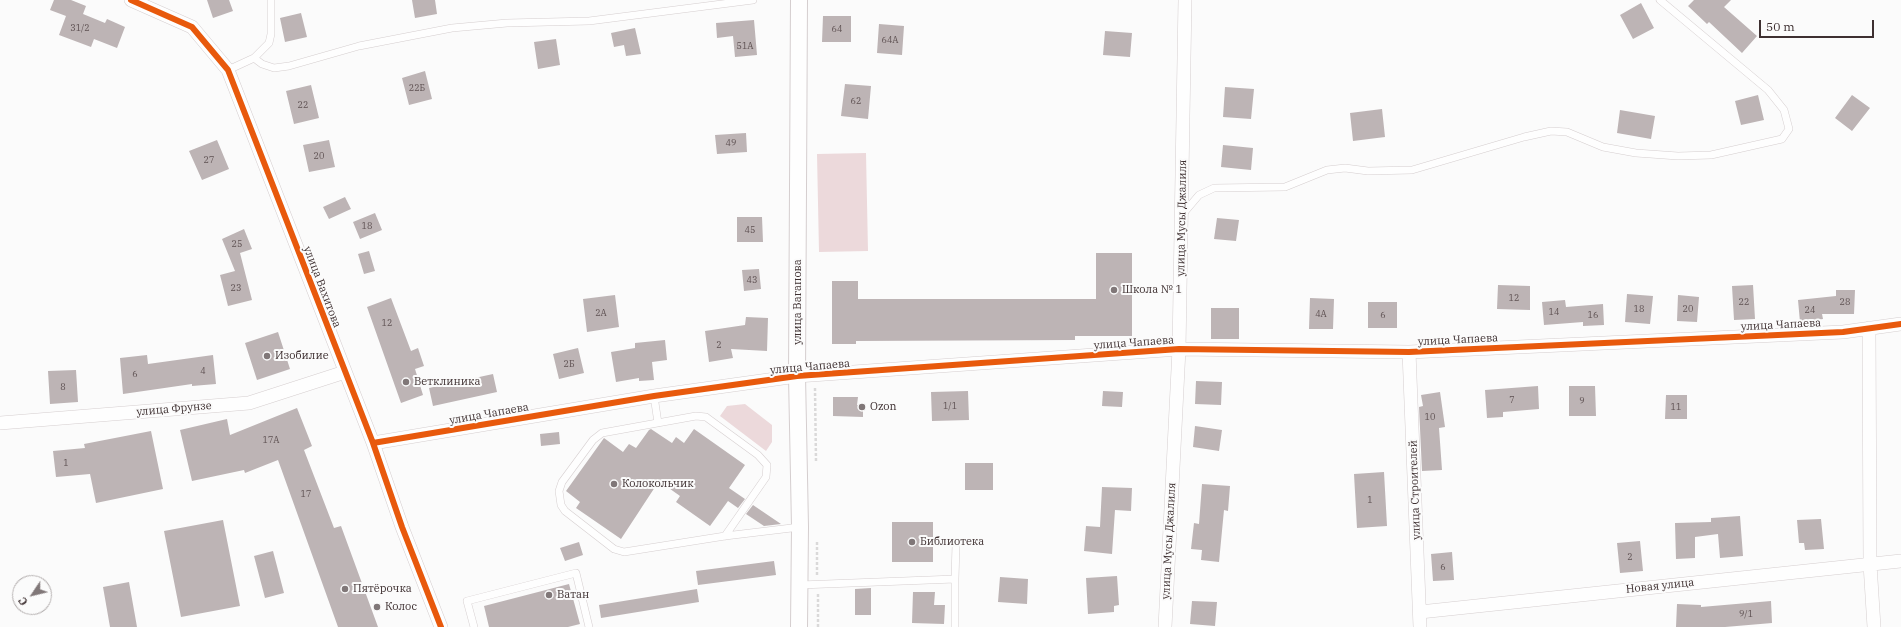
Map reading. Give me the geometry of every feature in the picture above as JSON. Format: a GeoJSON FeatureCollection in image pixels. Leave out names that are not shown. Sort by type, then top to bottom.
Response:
{"type":"FeatureCollection","features":[{"type":"Feature","properties":{"kind":"street","name":"улица Вахитова"},"geometry":{"type":"LineString","coordinates":[[131,0],[192,27],[228,70],[373,443],[402,527],[441,627]]}},
{"type":"Feature","properties":{"kind":"street","name":"улица Вагапова"},"geometry":{"type":"LineString","coordinates":[[799,0],[797,376],[800,527],[799,627]]}},
{"type":"Feature","properties":{"kind":"street","name":"улица Мусы Джалиля"},"geometry":{"type":"LineString","coordinates":[[1165,627],[1180,350],[1185,0]]}},
{"type":"Feature","properties":{"kind":"street","name":"улица Чапаева"},"geometry":{"type":"LineString","coordinates":[[373,443],[654,396],[797,376],[1180,350],[1409,352],[1843,332],[1901,324]]}},
{"type":"Feature","properties":{"kind":"street"},"geometry":{"type":"LineString","coordinates":[[1869,328],[1870,564],[1874,627]]}},
{"type":"Feature","properties":{"kind":"street","name":"улица Строителей"},"geometry":{"type":"LineString","coordinates":[[1409,352],[1420,627]]}},
{"type":"Feature","properties":{"kind":"street","name":"улица Фрунзе"},"geometry":{"type":"LineString","coordinates":[[0,423],[249,403],[345,372]]}},
{"type":"Feature","properties":{"kind":"street","name":"Новая улица"},"geometry":{"type":"LineString","coordinates":[[1420,612],[1901,561]]}},
{"type":"Feature","properties":{"kind":"lane"},"geometry":{"type":"LineString","coordinates":[[228,70],[254,58],[269,43],[271,34],[271,0]]}},
{"type":"Feature","properties":{"kind":"lane"},"geometry":{"type":"LineString","coordinates":[[254,58],[262,64],[274,68],[289,66],[359,46],[452,28],[507,23],[589,21],[753,0]]}},
{"type":"Feature","properties":{"kind":"lane"},"geometry":{"type":"LineString","coordinates":[[1182,216],[1199,195],[1214,188],[1285,188],[1327,170],[1345,168],[1368,171],[1412,170],[1550,131],[1567,132],[1603,148],[1636,154],[1678,156],[1711,155],[1782,139],[1789,129],[1784,110],[1768,90],[1660,0]]}},
{"type":"Feature","properties":{"kind":"lane"},"geometry":{"type":"LineString","coordinates":[[654,396],[658,423]]}},
{"type":"Feature","properties":{"kind":"lane"},"geometry":{"type":"LineString","coordinates":[[725,536],[766,477],[767,465],[758,455],[706,417],[696,416],[602,433],[597,436],[562,482],[559,491],[561,505],[565,511],[614,549],[624,552],[725,536],[800,527]]}},
{"type":"Feature","properties":{"kind":"lane"},"geometry":{"type":"LineString","coordinates":[[955,627],[956,544]]}},
{"type":"Feature","properties":{"kind":"lane"},"geometry":{"type":"LineString","coordinates":[[474,627],[467,601],[576,573],[589,627]]}},
{"type":"Feature","properties":{"kind":"lane"},"geometry":{"type":"LineString","coordinates":[[799,586],[955,579]]}},
{"type":"Feature","properties":{"kind":"shaded area"},"geometry":{"type":"Polygon","coordinates":[[[866,153],[868,251],[819,252],[817,154],[866,153]]]}},
{"type":"Feature","properties":{"kind":"shaded area"},"geometry":{"type":"Polygon","coordinates":[[[745,404],[772,425],[772,442],[766,451],[720,416],[727,406],[745,404]]]}},
{"type":"Feature","properties":{"kind":"building"},"geometry":{"type":"Polygon","coordinates":[[[54,0],[71,0],[86,6],[83,14],[105,23],[107,19],[125,27],[117,48],[94,39],[91,47],[59,35],[66,16],[50,10],[54,0]]]}},
{"type":"Feature","properties":{"kind":"building"},"geometry":{"type":"Polygon","coordinates":[[[207,0],[229,0],[233,11],[213,18],[207,0]]]}},
{"type":"Feature","properties":{"kind":"building"},"geometry":{"type":"Polygon","coordinates":[[[412,0],[435,0],[437,14],[415,18],[412,0]]]}},
{"type":"Feature","properties":{"kind":"building"},"geometry":{"type":"Polygon","coordinates":[[[1694,0],[1731,0],[1724,7],[1757,36],[1742,53],[1709,22],[1707,24],[1688,6],[1694,0]]]}},
{"type":"Feature","properties":{"kind":"building"},"geometry":{"type":"Polygon","coordinates":[[[1641,3],[1654,28],[1633,39],[1620,15],[1641,3]]]}},
{"type":"Feature","properties":{"kind":"building"},"geometry":{"type":"Polygon","coordinates":[[[301,13],[307,37],[285,42],[280,18],[301,13]]]}},
{"type":"Feature","properties":{"kind":"building"},"geometry":{"type":"Polygon","coordinates":[[[823,16],[851,16],[851,42],[822,42],[823,16]]]}},
{"type":"Feature","properties":{"kind":"building"},"geometry":{"type":"Polygon","coordinates":[[[754,20],[757,55],[735,57],[733,36],[717,38],[716,23],[754,20]]]}},
{"type":"Feature","properties":{"kind":"building"},"geometry":{"type":"Polygon","coordinates":[[[879,24],[904,26],[902,55],[877,53],[879,24]]]}},
{"type":"Feature","properties":{"kind":"building"},"geometry":{"type":"Polygon","coordinates":[[[635,28],[641,54],[626,56],[624,45],[614,47],[611,33],[635,28]]]}},
{"type":"Feature","properties":{"kind":"building"},"geometry":{"type":"Polygon","coordinates":[[[1105,31],[1132,33],[1130,57],[1103,55],[1105,31]]]}},
{"type":"Feature","properties":{"kind":"building"},"geometry":{"type":"Polygon","coordinates":[[[556,39],[560,65],[538,69],[534,42],[556,39]]]}},
{"type":"Feature","properties":{"kind":"building"},"geometry":{"type":"Polygon","coordinates":[[[425,71],[432,99],[409,105],[402,78],[425,71]]]}},
{"type":"Feature","properties":{"kind":"building"},"geometry":{"type":"Polygon","coordinates":[[[845,84],[871,86],[868,119],[841,116],[845,84]]]}},
{"type":"Feature","properties":{"kind":"building"},"geometry":{"type":"Polygon","coordinates":[[[311,85],[319,118],[294,124],[286,91],[311,85]]]}},
{"type":"Feature","properties":{"kind":"building"},"geometry":{"type":"Polygon","coordinates":[[[1225,87],[1254,89],[1251,119],[1223,117],[1225,87]]]}},
{"type":"Feature","properties":{"kind":"building"},"geometry":{"type":"Polygon","coordinates":[[[1758,95],[1764,120],[1741,125],[1735,101],[1758,95]]]}},
{"type":"Feature","properties":{"kind":"building"},"geometry":{"type":"Polygon","coordinates":[[[1852,95],[1870,108],[1852,131],[1835,118],[1852,95]]]}},
{"type":"Feature","properties":{"kind":"building"},"geometry":{"type":"Polygon","coordinates":[[[1382,109],[1385,137],[1353,141],[1350,113],[1382,109]]]}},
{"type":"Feature","properties":{"kind":"building"},"geometry":{"type":"Polygon","coordinates":[[[1620,110],[1655,116],[1651,139],[1617,133],[1620,110]]]}},
{"type":"Feature","properties":{"kind":"building"},"geometry":{"type":"Polygon","coordinates":[[[746,133],[747,152],[717,154],[715,135],[746,133]]]}},
{"type":"Feature","properties":{"kind":"building"},"geometry":{"type":"Polygon","coordinates":[[[217,140],[229,169],[202,180],[189,151],[217,140]]]}},
{"type":"Feature","properties":{"kind":"building"},"geometry":{"type":"Polygon","coordinates":[[[329,140],[335,167],[309,172],[303,145],[329,140]]]}},
{"type":"Feature","properties":{"kind":"building"},"geometry":{"type":"Polygon","coordinates":[[[1223,145],[1253,148],[1251,170],[1221,167],[1223,145]]]}},
{"type":"Feature","properties":{"kind":"building"},"geometry":{"type":"Polygon","coordinates":[[[345,197],[351,209],[329,219],[323,207],[345,197]]]}},
{"type":"Feature","properties":{"kind":"building"},"geometry":{"type":"Polygon","coordinates":[[[375,213],[382,230],[360,239],[353,222],[375,213]]]}},
{"type":"Feature","properties":{"kind":"building"},"geometry":{"type":"Polygon","coordinates":[[[737,217],[762,217],[763,242],[737,242],[737,217]]]}},
{"type":"Feature","properties":{"kind":"building"},"geometry":{"type":"Polygon","coordinates":[[[1217,218],[1239,220],[1236,241],[1214,239],[1217,218]]]}},
{"type":"Feature","properties":{"kind":"building"},"geometry":{"type":"Polygon","coordinates":[[[244,229],[252,249],[240,253],[252,300],[228,306],[220,275],[235,271],[222,239],[244,229]]]}},
{"type":"Feature","properties":{"kind":"building"},"geometry":{"type":"Polygon","coordinates":[[[369,251],[375,271],[364,274],[358,254],[369,251]]]}},
{"type":"Feature","properties":{"kind":"building","name":"Школа № 1"},"geometry":{"type":"Polygon","coordinates":[[[1096,253],[1132,253],[1132,336],[1075,336],[1075,340],[856,341],[856,344],[832,344],[832,281],[858,281],[858,299],[1096,299],[1096,253]]]}},
{"type":"Feature","properties":{"kind":"building"},"geometry":{"type":"Polygon","coordinates":[[[759,269],[761,289],[744,291],[742,270],[759,269]]]}},
{"type":"Feature","properties":{"kind":"building"},"geometry":{"type":"Polygon","coordinates":[[[1498,285],[1530,286],[1530,310],[1497,309],[1498,285]]]}},
{"type":"Feature","properties":{"kind":"building"},"geometry":{"type":"Polygon","coordinates":[[[1753,285],[1755,319],[1734,320],[1732,286],[1753,285]]]}},
{"type":"Feature","properties":{"kind":"building"},"geometry":{"type":"Polygon","coordinates":[[[1836,290],[1855,290],[1854,314],[1822,314],[1823,319],[1800,322],[1798,300],[1836,296],[1836,290]]]}},
{"type":"Feature","properties":{"kind":"building"},"geometry":{"type":"Polygon","coordinates":[[[1627,294],[1653,296],[1650,324],[1625,322],[1627,294]]]}},
{"type":"Feature","properties":{"kind":"building"},"geometry":{"type":"Polygon","coordinates":[[[615,295],[619,327],[587,332],[583,299],[615,295]]]}},
{"type":"Feature","properties":{"kind":"building"},"geometry":{"type":"Polygon","coordinates":[[[1678,295],[1699,297],[1697,322],[1677,321],[1678,295]]]}},
{"type":"Feature","properties":{"kind":"building"},"geometry":{"type":"Polygon","coordinates":[[[391,298],[411,351],[418,348],[424,366],[415,369],[423,395],[401,403],[367,307],[391,298]]]}},
{"type":"Feature","properties":{"kind":"building"},"geometry":{"type":"Polygon","coordinates":[[[1310,298],[1334,299],[1333,329],[1309,329],[1310,298]]]}},
{"type":"Feature","properties":{"kind":"building"},"geometry":{"type":"Polygon","coordinates":[[[1565,300],[1566,307],[1603,304],[1604,325],[1583,326],[1583,322],[1544,325],[1542,302],[1565,300]]]}},
{"type":"Feature","properties":{"kind":"building"},"geometry":{"type":"Polygon","coordinates":[[[1368,302],[1397,302],[1397,328],[1368,328],[1368,302]]]}},
{"type":"Feature","properties":{"kind":"building"},"geometry":{"type":"Polygon","coordinates":[[[1211,308],[1239,308],[1239,339],[1211,339],[1211,308]]]}},
{"type":"Feature","properties":{"kind":"building"},"geometry":{"type":"Polygon","coordinates":[[[746,317],[768,318],[767,351],[731,349],[733,358],[709,362],[705,331],[745,325],[746,317]]]}},
{"type":"Feature","properties":{"kind":"building"},"geometry":{"type":"Polygon","coordinates":[[[278,332],[290,369],[257,380],[245,343],[278,332]]]}},
{"type":"Feature","properties":{"kind":"building"},"geometry":{"type":"Polygon","coordinates":[[[665,340],[667,360],[652,362],[654,380],[639,381],[639,378],[616,382],[611,352],[635,348],[635,343],[665,340]]]}},
{"type":"Feature","properties":{"kind":"building"},"geometry":{"type":"Polygon","coordinates":[[[578,348],[584,373],[559,379],[553,354],[578,348]]]}},
{"type":"Feature","properties":{"kind":"building"},"geometry":{"type":"Polygon","coordinates":[[[147,355],[148,364],[213,355],[216,384],[192,386],[192,384],[123,394],[120,358],[147,355]]]}},
{"type":"Feature","properties":{"kind":"building"},"geometry":{"type":"Polygon","coordinates":[[[76,370],[78,402],[50,404],[48,371],[76,370]]]}},
{"type":"Feature","properties":{"kind":"building"},"geometry":{"type":"Polygon","coordinates":[[[493,374],[497,392],[433,406],[429,388],[493,374]]]}},
{"type":"Feature","properties":{"kind":"building"},"geometry":{"type":"Polygon","coordinates":[[[1196,381],[1222,382],[1221,405],[1195,404],[1196,381]]]}},
{"type":"Feature","properties":{"kind":"building"},"geometry":{"type":"Polygon","coordinates":[[[1538,386],[1539,409],[1503,412],[1503,417],[1487,418],[1485,390],[1538,386]]]}},
{"type":"Feature","properties":{"kind":"building"},"geometry":{"type":"Polygon","coordinates":[[[1569,386],[1595,386],[1596,416],[1569,416],[1569,386]]]}},
{"type":"Feature","properties":{"kind":"building"},"geometry":{"type":"Polygon","coordinates":[[[968,391],[969,420],[932,421],[931,392],[968,391]]]}},
{"type":"Feature","properties":{"kind":"building"},"geometry":{"type":"Polygon","coordinates":[[[1103,391],[1123,392],[1122,407],[1102,406],[1103,391]]]}},
{"type":"Feature","properties":{"kind":"building"},"geometry":{"type":"Polygon","coordinates":[[[1440,392],[1445,427],[1439,428],[1442,470],[1422,471],[1419,407],[1423,406],[1421,395],[1440,392]]]}},
{"type":"Feature","properties":{"kind":"building"},"geometry":{"type":"Polygon","coordinates":[[[1666,395],[1687,395],[1687,419],[1665,419],[1666,395]]]}},
{"type":"Feature","properties":{"kind":"building"},"geometry":{"type":"Polygon","coordinates":[[[833,397],[858,397],[857,405],[863,405],[863,417],[833,416],[833,397]]]}},
{"type":"Feature","properties":{"kind":"building"},"geometry":{"type":"Polygon","coordinates":[[[297,408],[312,446],[304,450],[334,528],[341,526],[378,627],[338,627],[278,460],[245,473],[244,470],[192,481],[180,430],[227,419],[230,435],[297,408]]]}},
{"type":"Feature","properties":{"kind":"building"},"geometry":{"type":"Polygon","coordinates":[[[1195,426],[1222,430],[1219,451],[1193,447],[1195,426]]]}},
{"type":"Feature","properties":{"kind":"building","name":"Колокольчик"},"geometry":{"type":"Polygon","coordinates":[[[651,429],[672,443],[676,437],[684,443],[694,429],[745,465],[729,488],[745,499],[738,508],[728,501],[710,526],[676,502],[680,496],[659,481],[621,539],[576,508],[580,502],[566,491],[604,438],[623,452],[629,444],[636,448],[651,429]]]}},
{"type":"Feature","properties":{"kind":"building"},"geometry":{"type":"Polygon","coordinates":[[[151,431],[163,489],[96,503],[90,474],[56,477],[53,451],[85,448],[84,444],[151,431]]]}},
{"type":"Feature","properties":{"kind":"building"},"geometry":{"type":"Polygon","coordinates":[[[559,432],[560,444],[541,446],[540,434],[559,432]]]}},
{"type":"Feature","properties":{"kind":"building"},"geometry":{"type":"Polygon","coordinates":[[[965,463],[993,463],[993,490],[965,490],[965,463]]]}},
{"type":"Feature","properties":{"kind":"building"},"geometry":{"type":"Polygon","coordinates":[[[1384,472],[1387,526],[1357,528],[1354,474],[1384,472]]]}},
{"type":"Feature","properties":{"kind":"building"},"geometry":{"type":"Polygon","coordinates":[[[1202,484],[1230,486],[1228,511],[1224,510],[1219,562],[1201,560],[1202,550],[1191,549],[1194,523],[1199,524],[1202,484]]]}},
{"type":"Feature","properties":{"kind":"building"},"geometry":{"type":"Polygon","coordinates":[[[1102,487],[1132,488],[1131,511],[1115,510],[1112,554],[1084,551],[1086,526],[1100,527],[1102,487]]]}},
{"type":"Feature","properties":{"kind":"building"},"geometry":{"type":"Polygon","coordinates":[[[753,505],[781,524],[764,526],[746,514],[753,505]]]}},
{"type":"Feature","properties":{"kind":"building"},"geometry":{"type":"Polygon","coordinates":[[[1740,516],[1743,556],[1720,558],[1718,534],[1695,537],[1695,558],[1676,559],[1675,523],[1711,522],[1711,518],[1740,516]]]}},
{"type":"Feature","properties":{"kind":"building"},"geometry":{"type":"Polygon","coordinates":[[[1821,519],[1824,549],[1805,550],[1804,543],[1799,543],[1797,520],[1821,519]]]}},
{"type":"Feature","properties":{"kind":"building"},"geometry":{"type":"Polygon","coordinates":[[[223,520],[240,606],[181,617],[164,531],[223,520]]]}},
{"type":"Feature","properties":{"kind":"building","name":"Библиотека"},"geometry":{"type":"Polygon","coordinates":[[[892,522],[933,522],[933,562],[892,562],[892,522]]]}},
{"type":"Feature","properties":{"kind":"building"},"geometry":{"type":"Polygon","coordinates":[[[1640,541],[1643,571],[1620,573],[1617,543],[1640,541]]]}},
{"type":"Feature","properties":{"kind":"building"},"geometry":{"type":"Polygon","coordinates":[[[579,542],[583,555],[565,561],[560,548],[579,542]]]}},
{"type":"Feature","properties":{"kind":"building"},"geometry":{"type":"Polygon","coordinates":[[[273,551],[284,593],[265,598],[254,556],[273,551]]]}},
{"type":"Feature","properties":{"kind":"building"},"geometry":{"type":"Polygon","coordinates":[[[1452,552],[1454,580],[1433,581],[1431,554],[1452,552]]]}},
{"type":"Feature","properties":{"kind":"building"},"geometry":{"type":"Polygon","coordinates":[[[774,561],[776,575],[698,585],[696,571],[774,561]]]}},
{"type":"Feature","properties":{"kind":"building"},"geometry":{"type":"Polygon","coordinates":[[[1117,576],[1119,605],[1114,606],[1114,612],[1088,614],[1086,578],[1117,576]]]}},
{"type":"Feature","properties":{"kind":"building"},"geometry":{"type":"Polygon","coordinates":[[[1000,577],[1028,579],[1027,604],[998,602],[1000,577]]]}},
{"type":"Feature","properties":{"kind":"building"},"geometry":{"type":"Polygon","coordinates":[[[129,582],[137,627],[110,627],[103,587],[129,582]]]}},
{"type":"Feature","properties":{"kind":"building","name":"Ватан"},"geometry":{"type":"Polygon","coordinates":[[[569,584],[580,624],[568,627],[489,627],[484,606],[569,584]]]}},
{"type":"Feature","properties":{"kind":"building"},"geometry":{"type":"Polygon","coordinates":[[[871,588],[871,615],[855,615],[855,589],[871,588]]]}},
{"type":"Feature","properties":{"kind":"building"},"geometry":{"type":"Polygon","coordinates":[[[697,589],[699,602],[601,618],[599,605],[697,589]]]}},
{"type":"Feature","properties":{"kind":"building"},"geometry":{"type":"Polygon","coordinates":[[[913,592],[935,592],[934,605],[945,605],[944,624],[912,623],[913,592]]]}},
{"type":"Feature","properties":{"kind":"building"},"geometry":{"type":"Polygon","coordinates":[[[1192,601],[1217,602],[1215,626],[1190,624],[1192,601]]]}},
{"type":"Feature","properties":{"kind":"building"},"geometry":{"type":"Polygon","coordinates":[[[1771,601],[1772,623],[1725,627],[1676,627],[1677,604],[1701,605],[1701,607],[1771,601]]]}},
{"type":"Feature","properties":{"kind":"cycle path"},"geometry":{"type":"LineString","coordinates":[[131,0],[192,27],[228,70],[373,443],[402,527],[441,627]]}},
{"type":"Feature","properties":{"kind":"cycle path"},"geometry":{"type":"LineString","coordinates":[[373,443],[654,396],[797,376],[1179,349],[1409,352],[1843,332],[1901,324]]}},
{"type":"Feature","properties":{"kind":"place","name":"Школа № 1"},"geometry":{"type":"Point","coordinates":[1114,290]}},
{"type":"Feature","properties":{"kind":"place","name":"Изобилие"},"geometry":{"type":"Point","coordinates":[267,356]}},
{"type":"Feature","properties":{"kind":"place","name":"Ветклиника"},"geometry":{"type":"Point","coordinates":[406,382]}},
{"type":"Feature","properties":{"kind":"place","name":"Ozon"},"geometry":{"type":"Point","coordinates":[862,407]}},
{"type":"Feature","properties":{"kind":"place","name":"Колокольчик"},"geometry":{"type":"Point","coordinates":[614,484]}},
{"type":"Feature","properties":{"kind":"place","name":"Библиотека"},"geometry":{"type":"Point","coordinates":[912,542]}},
{"type":"Feature","properties":{"kind":"place","name":"Пятёрочка"},"geometry":{"type":"Point","coordinates":[345,589]}},
{"type":"Feature","properties":{"kind":"place","name":"Ватан"},"geometry":{"type":"Point","coordinates":[549,595]}},
{"type":"Feature","properties":{"kind":"place","name":"Колос"},"geometry":{"type":"Point","coordinates":[377,607]}}]}
